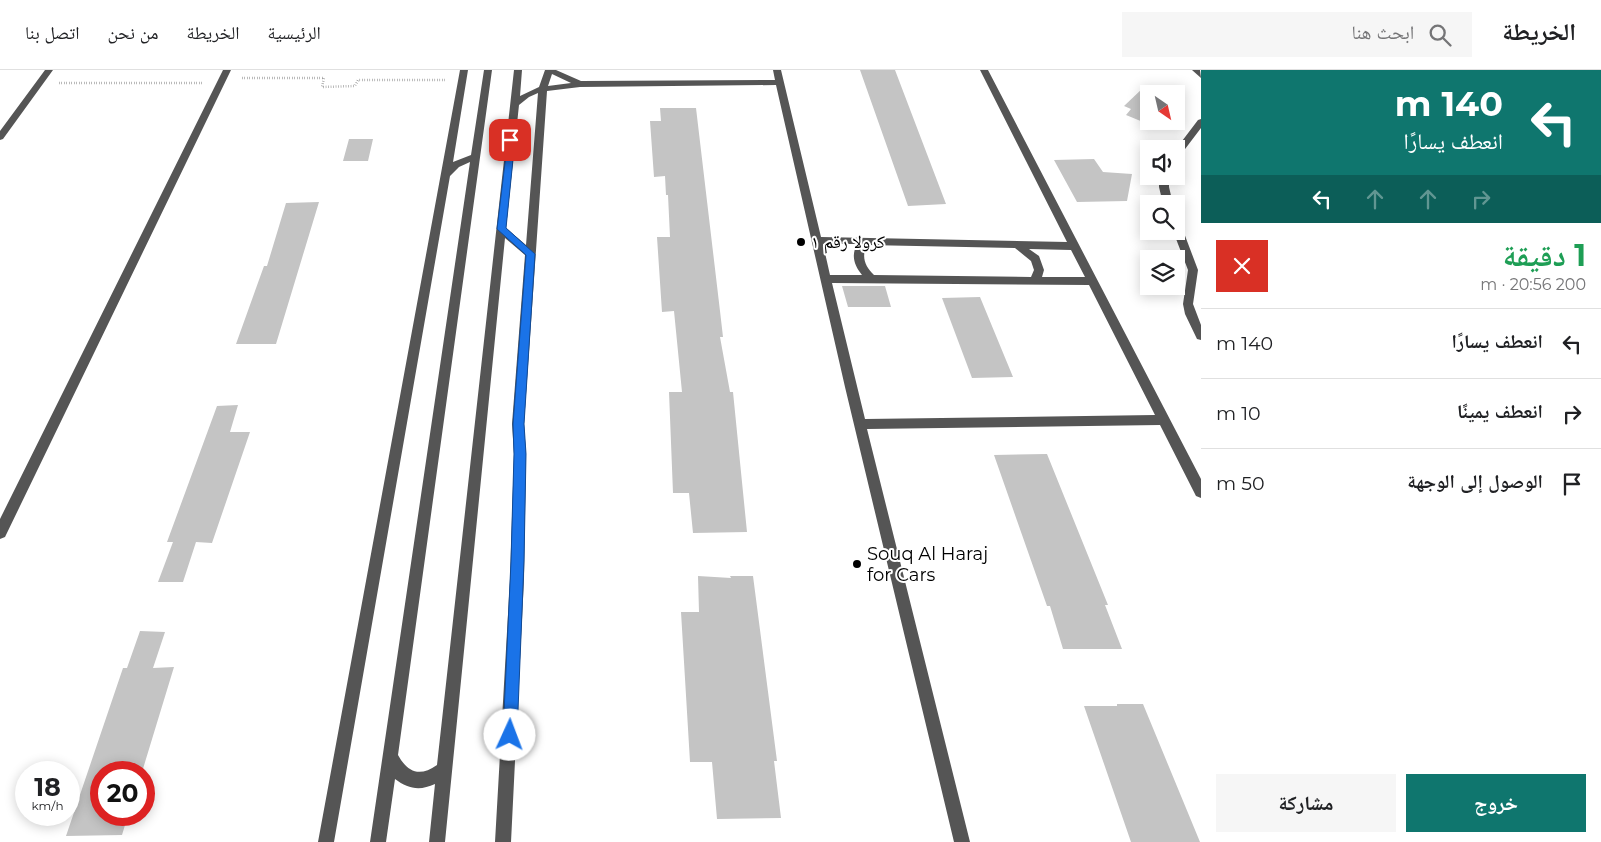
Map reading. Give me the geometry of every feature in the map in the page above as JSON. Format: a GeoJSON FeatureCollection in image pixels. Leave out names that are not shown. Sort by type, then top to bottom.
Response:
{"type":"FeatureCollection","features":[{"type":"Feature","properties":{"kind":"street"},"geometry":{"type":"LineString","coordinates":[[0,137],[49,70]]}},
{"type":"Feature","properties":{"kind":"street"},"geometry":{"type":"LineString","coordinates":[[378,842],[488,70]]}},
{"type":"Feature","properties":{"kind":"street"},"geometry":{"type":"LineString","coordinates":[[437,842],[518,70]]}},
{"type":"Feature","properties":{"kind":"street"},"geometry":{"type":"LineString","coordinates":[[503,842],[517,579],[520,454],[518,424],[543,89],[549,70],[580,84]]}},
{"type":"Feature","properties":{"kind":"street"},"geometry":{"type":"LineString","coordinates":[[984,70],[1201,492]]}},
{"type":"Feature","properties":{"kind":"street"},"geometry":{"type":"LineString","coordinates":[[1196,70],[1201,76]]}},
{"type":"Feature","properties":{"kind":"street"},"geometry":{"type":"LineString","coordinates":[[446,174],[464,75]]}},
{"type":"Feature","properties":{"kind":"street"},"geometry":{"type":"LineString","coordinates":[[514,104],[526,95],[543,89],[580,84],[779,76],[860,424],[962,842]]}},
{"type":"Feature","properties":{"kind":"street"},"geometry":{"type":"LineString","coordinates":[[0,533],[224,77]]}},
{"type":"Feature","properties":{"kind":"street"},"geometry":{"type":"LineString","coordinates":[[1185,143],[1201,122]]}},
{"type":"Feature","properties":{"kind":"street"},"geometry":{"type":"LineString","coordinates":[[326,842],[442,182],[453,166],[476,157]]}},
{"type":"Feature","properties":{"kind":"street"},"geometry":{"type":"LineString","coordinates":[[501,229],[531,254]]}},
{"type":"Feature","properties":{"kind":"street"},"geometry":{"type":"LineString","coordinates":[[817,240],[1074,246]]}},
{"type":"Feature","properties":{"kind":"street"},"geometry":{"type":"LineString","coordinates":[[1182,240],[1193,270],[1193,278],[1188,294],[1190,314],[1201,336]]}},
{"type":"Feature","properties":{"kind":"street"},"geometry":{"type":"LineString","coordinates":[[864,241],[858,252],[858,259],[864,272],[871,279]]}},
{"type":"Feature","properties":{"kind":"street"},"geometry":{"type":"LineString","coordinates":[[1017,244],[1035,259],[1039,270],[1035,280]]}},
{"type":"Feature","properties":{"kind":"street"},"geometry":{"type":"LineString","coordinates":[[826,279],[1092,280]]}},
{"type":"Feature","properties":{"kind":"street"},"geometry":{"type":"LineString","coordinates":[[860,424],[1164,420]]}},
{"type":"Feature","properties":{"kind":"street"},"geometry":{"type":"LineString","coordinates":[[391,757],[396,770],[406,779],[419,782],[433,778],[445,769]]}},
{"type":"Feature","properties":{"kind":"path"},"geometry":{"type":"LineString","coordinates":[[39,83],[224,77],[324,78],[322,87],[355,86],[358,80],[464,75]]}},
{"type":"Feature","properties":{"kind":"building"},"geometry":{"type":"Polygon","coordinates":[[[860,70],[895,70],[946,204],[908,206],[860,70]]]}},
{"type":"Feature","properties":{"kind":"building"},"geometry":{"type":"Polygon","coordinates":[[[1140,91],[1140,121],[1126,115],[1131,109],[1124,106],[1140,91]]]}},
{"type":"Feature","properties":{"kind":"building"},"geometry":{"type":"Polygon","coordinates":[[[660,108],[696,108],[723,337],[720,337],[730,392],[733,392],[747,532],[693,533],[689,493],[673,493],[669,392],[682,392],[674,311],[662,312],[657,237],[670,237],[668,195],[666,195],[665,176],[654,177],[650,121],[661,121],[660,108]]]}},
{"type":"Feature","properties":{"kind":"building"},"geometry":{"type":"Polygon","coordinates":[[[349,139],[373,139],[368,161],[343,161],[349,139]]]}},
{"type":"Feature","properties":{"kind":"building"},"geometry":{"type":"Polygon","coordinates":[[[1094,159],[1103,172],[1132,174],[1127,201],[1077,202],[1054,160],[1094,159]]]}},
{"type":"Feature","properties":{"kind":"building"},"geometry":{"type":"Polygon","coordinates":[[[319,202],[276,344],[236,344],[264,266],[267,266],[286,203],[319,202]]]}},
{"type":"Feature","properties":{"kind":"building"},"geometry":{"type":"Polygon","coordinates":[[[842,286],[885,286],[891,307],[848,307],[842,286]]]}},
{"type":"Feature","properties":{"kind":"building"},"geometry":{"type":"Polygon","coordinates":[[[980,297],[1013,377],[972,378],[942,298],[980,297]]]}},
{"type":"Feature","properties":{"kind":"building"},"geometry":{"type":"Polygon","coordinates":[[[238,405],[230,432],[250,432],[212,543],[196,542],[183,582],[158,582],[173,542],[167,542],[217,406],[238,405]]]}},
{"type":"Feature","properties":{"kind":"building"},"geometry":{"type":"Polygon","coordinates":[[[1047,454],[1108,605],[1105,605],[1122,649],[1063,649],[1050,606],[1047,606],[994,455],[1047,454]]]}},
{"type":"Feature","properties":{"kind":"building"},"geometry":{"type":"Polygon","coordinates":[[[698,576],[731,578],[730,576],[753,576],[777,761],[774,761],[781,818],[717,819],[712,762],[690,762],[681,612],[699,612],[698,576]]]}},
{"type":"Feature","properties":{"kind":"building"},"geometry":{"type":"Polygon","coordinates":[[[140,631],[165,632],[153,668],[174,667],[145,761],[91,761],[123,668],[127,668],[140,631]]]}},
{"type":"Feature","properties":{"kind":"building"},"geometry":{"type":"Polygon","coordinates":[[[1117,704],[1143,704],[1200,842],[1131,842],[1084,706],[1117,706],[1117,704]]]}},
{"type":"Feature","properties":{"kind":"building"},"geometry":{"type":"Polygon","coordinates":[[[90,765],[90,826],[125,826],[122,835],[66,836],[69,826],[80,826],[80,795],[90,765]]]}},
{"type":"Feature","properties":{"kind":"place","name":"كرولا رقم ١"},"geometry":{"type":"Point","coordinates":[801,242]}},
{"type":"Feature","properties":{"kind":"place","name":"Souq Al Haraj for Cars"},"geometry":{"type":"Point","coordinates":[857,564]}},
{"type":"Feature","properties":{"kind":"route"},"geometry":{"type":"LineString","coordinates":[[510,140],[501,229],[531,254],[518,424],[520,454],[510,735]]}}]}
